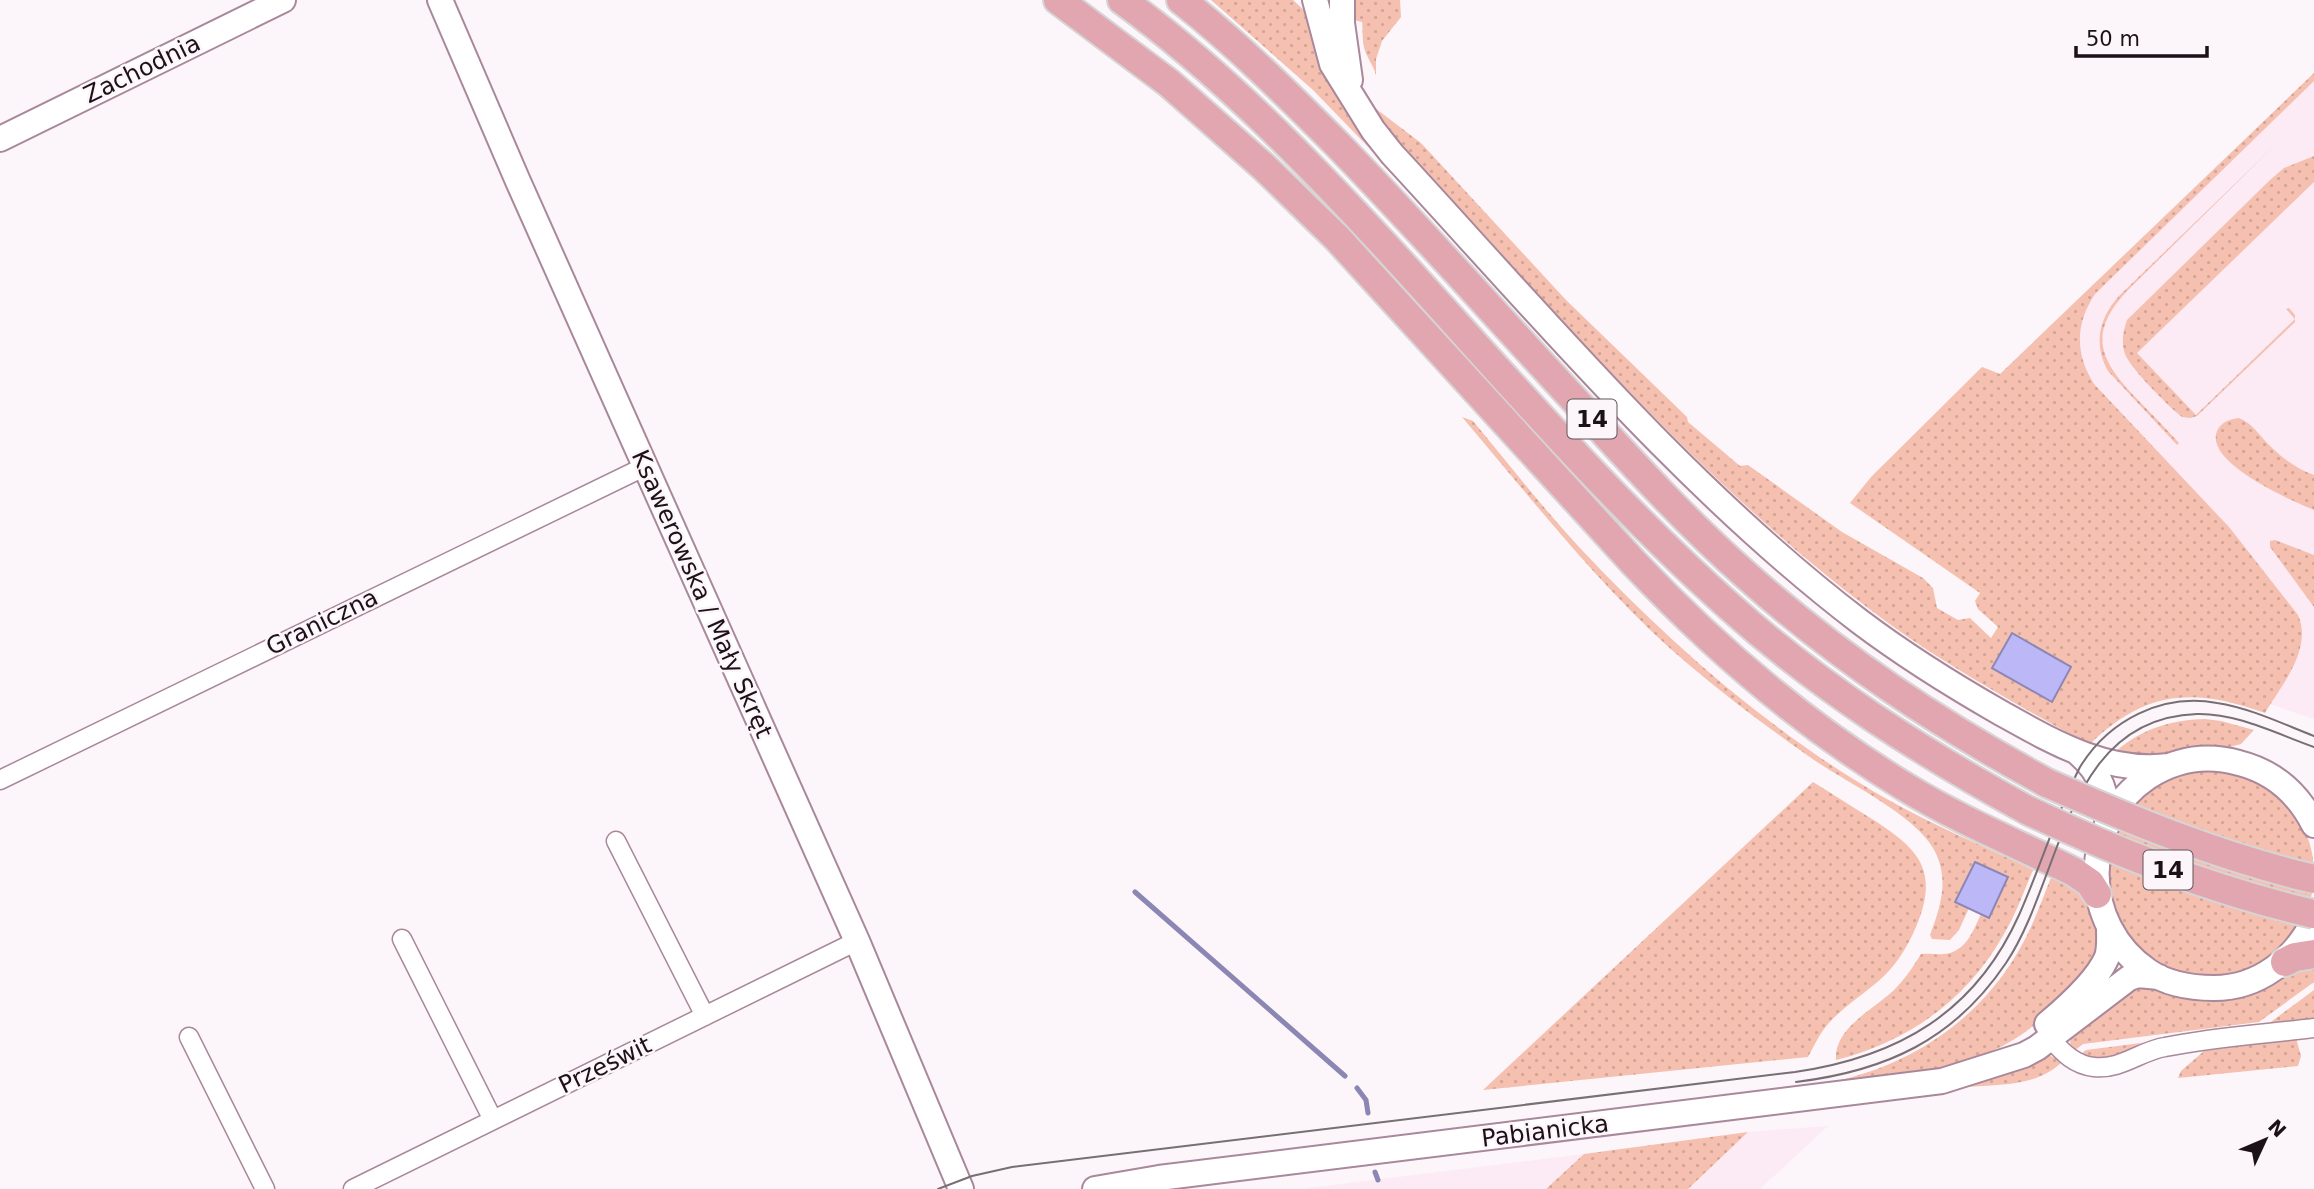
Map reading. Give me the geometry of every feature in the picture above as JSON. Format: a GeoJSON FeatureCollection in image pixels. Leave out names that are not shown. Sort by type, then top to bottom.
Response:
{"type":"FeatureCollection","features":[{"type":"Feature","properties":{"kind":"main road","name":"Zachodnia"},"geometry":{"type":"LineString","coordinates":[[0,139],[283,0]]}},
{"type":"Feature","properties":{"kind":"main road","name":"Ksawerowska / Mały Skręt"},"geometry":{"type":"LineString","coordinates":[[440,0],[857,941],[961,1189]]}},
{"type":"Feature","properties":{"kind":"main road"},"geometry":{"type":"LineString","coordinates":[[1058,0],[1169,83],[1292,194],[1337,238],[1668,599],[1746,672],[1830,738],[1907,788],[1997,837],[2074,872],[2090,883],[2097,894]]}},
{"type":"Feature","properties":{"kind":"main road","name":"14"},"geometry":{"type":"LineString","coordinates":[[1122,0],[1205,67],[1260,117],[1334,191],[1651,532],[1729,607],[1805,669],[1887,728],[1958,773],[2027,810],[2099,843],[2182,876],[2314,914]]}},
{"type":"Feature","properties":{"kind":"main road","name":"14"},"geometry":{"type":"LineString","coordinates":[[1181,0],[1221,31],[1293,99],[1364,172],[1634,465],[1746,576],[1812,631],[1934,719],[2047,783],[2181,840],[2237,859],[2314,879]]}},
{"type":"Feature","properties":{"kind":"main road"},"geometry":{"type":"LineString","coordinates":[[1315,0],[1332,64],[1373,130],[1392,153],[1627,408],[1740,520],[1832,599],[1922,664],[1988,705],[2078,753],[2125,767],[2169,766],[2199,758],[2213,758],[2250,766],[2278,780],[2290,791],[2301,802],[2314,825]]}},
{"type":"Feature","properties":{"kind":"main road"},"geometry":{"type":"LineString","coordinates":[[1342,0],[1342,23],[1352,95]]}},
{"type":"Feature","properties":{"kind":"main road"},"geometry":{"type":"LineString","coordinates":[[2078,753],[2100,779],[2107,802],[2107,824]]}},
{"type":"Feature","properties":{"kind":"main road"},"geometry":{"type":"LineString","coordinates":[[2169,766],[2140,782],[2126,795],[2107,824],[2097,854],[2097,894],[2109,929],[2126,952],[2147,971],[2159,977],[2200,988],[2221,988],[2258,978],[2295,957],[2314,954]]}},
{"type":"Feature","properties":{"kind":"main road"},"geometry":{"type":"LineString","coordinates":[[2285,962],[2299,946],[2314,920]]}},
{"type":"Feature","properties":{"kind":"main road","name":"Pabianicka"},"geometry":{"type":"LineString","coordinates":[[1993,1064],[2041,1029],[2084,989],[2106,958],[2109,950],[2109,929]]}},
{"type":"Feature","properties":{"kind":"main road","name":"Pabianicka"},"geometry":{"type":"LineString","coordinates":[[1094,1189],[1290,1161],[1918,1085],[1961,1076],[2024,1055],[2051,1038],[2129,978],[2138,975],[2159,977]]}},
{"type":"Feature","properties":{"kind":"street","name":"Graniczna"},"geometry":{"type":"LineString","coordinates":[[0,779],[646,466]]}},
{"type":"Feature","properties":{"kind":"street"},"geometry":{"type":"LineString","coordinates":[[616,841],[705,1016]]}},
{"type":"Feature","properties":{"kind":"street"},"geometry":{"type":"LineString","coordinates":[[402,939],[493,1120]]}},
{"type":"Feature","properties":{"kind":"street","name":"Prześwit"},"geometry":{"type":"LineString","coordinates":[[353,1189],[857,941]]}},
{"type":"Feature","properties":{"kind":"street"},"geometry":{"type":"LineString","coordinates":[[2051,1038],[2064,1054],[2077,1063],[2097,1068],[2123,1064],[2166,1046],[2314,1028]]}},
{"type":"Feature","properties":{"kind":"street"},"geometry":{"type":"LineString","coordinates":[[189,1037],[265,1189]]}},
{"type":"Feature","properties":{"kind":"shaded area"},"geometry":{"type":"Polygon","coordinates":[[[1211,0],[1293,0],[1308,14],[1330,85],[1349,118],[1410,190],[1313,90],[1211,0]]]}},
{"type":"Feature","properties":{"kind":"shaded area"},"geometry":{"type":"Polygon","coordinates":[[[1356,0],[1400,0],[1401,17],[1382,41],[1376,59],[1376,75],[1364,47],[1362,22],[1354,20],[1356,0]]]}},
{"type":"Feature","properties":{"kind":"shaded area"},"geometry":{"type":"Polygon","coordinates":[[[2314,73],[2314,719],[2270,704],[1982,367],[2000,374],[2314,73]]]}},
{"type":"Feature","properties":{"kind":"shaded area"},"geometry":{"type":"Polygon","coordinates":[[[2314,73],[2314,81],[2095,294],[2084,316],[2080,339],[2083,362],[2094,384],[2229,527],[2298,615],[2302,628],[2298,654],[2265,713],[2215,699],[2171,699],[2130,713],[2089,745],[1921,646],[1803,556],[1742,502],[1624,386],[1399,142],[1371,105],[1421,143],[1566,300],[1687,417],[1688,422],[1740,466],[1748,465],[1842,532],[1923,578],[1933,588],[1937,608],[1958,620],[1970,618],[1991,638],[1998,627],[1978,609],[1975,601],[1980,593],[1850,503],[1871,477],[1982,367],[2000,374],[2314,73]]]}},
{"type":"Feature","properties":{"kind":"shaded area"},"geometry":{"type":"Polygon","coordinates":[[[2276,144],[2128,290],[2106,320],[2103,347],[2114,373],[2179,443],[2177,445],[2108,371],[2101,351],[2100,332],[2103,322],[2119,296],[2276,144]]]}},
{"type":"Feature","properties":{"kind":"shaded area"},"geometry":{"type":"Polygon","coordinates":[[[2314,156],[2314,182],[2137,353],[2196,415],[2295,319],[2295,322],[2197,416],[2190,418],[2182,417],[2150,387],[2128,360],[2123,346],[2127,320],[2270,180],[2284,168],[2314,156]]]}},
{"type":"Feature","properties":{"kind":"shaded area"},"geometry":{"type":"Polygon","coordinates":[[[2289,308],[2295,319],[2286,309],[2289,308]]]}},
{"type":"Feature","properties":{"kind":"shaded area"},"geometry":{"type":"Polygon","coordinates":[[[1462,417],[1473,421],[1579,547],[1648,617],[1762,715],[1802,745],[1885,798],[2033,870],[2004,934],[1989,958],[1954,998],[1911,1030],[1862,1052],[1836,1060],[1841,1038],[1848,1029],[1894,990],[1921,954],[1944,954],[1958,949],[1968,940],[1981,914],[1989,917],[1969,908],[1959,930],[1950,940],[1932,939],[1930,935],[1938,913],[1942,881],[1938,859],[1924,835],[1896,811],[1814,760],[1766,725],[1703,677],[1657,637],[1598,577],[1462,417]]]}},
{"type":"Feature","properties":{"kind":"shaded area"},"geometry":{"type":"Polygon","coordinates":[[[2239,418],[2252,426],[2284,458],[2314,475],[2314,510],[2252,479],[2224,456],[2217,443],[2217,431],[2226,422],[2239,418]]]}},
{"type":"Feature","properties":{"kind":"shaded area"},"geometry":{"type":"Polygon","coordinates":[[[2275,540],[2314,555],[2314,607],[2270,547],[2270,541],[2275,540]]]}},
{"type":"Feature","properties":{"kind":"shaded area"},"geometry":{"type":"Polygon","coordinates":[[[2012,633],[2071,667],[2052,702],[1992,668],[2012,633]]]}},
{"type":"Feature","properties":{"kind":"shaded area"},"geometry":{"type":"Polygon","coordinates":[[[2205,719],[2254,730],[2241,744],[2230,747],[2208,747],[2153,760],[2112,755],[2132,739],[2155,728],[2205,719]]]}},
{"type":"Feature","properties":{"kind":"shaded area"},"geometry":{"type":"Polygon","coordinates":[[[2211,770],[2250,778],[2268,787],[2284,800],[2297,816],[2306,834],[2314,873],[2306,912],[2297,930],[2284,946],[2268,959],[2250,968],[2211,976],[2172,968],[2154,959],[2138,946],[2125,930],[2116,912],[2108,873],[2116,834],[2125,816],[2138,800],[2154,787],[2172,778],[2211,770]]]}},
{"type":"Feature","properties":{"kind":"shaded area"},"geometry":{"type":"Polygon","coordinates":[[[1813,782],[1901,839],[1919,861],[1926,887],[1918,922],[1900,957],[1884,976],[1830,1021],[1808,1057],[1483,1090],[1813,782]]]}},
{"type":"Feature","properties":{"kind":"shaded area"},"geometry":{"type":"Polygon","coordinates":[[[1975,862],[2008,877],[1989,918],[1955,902],[1975,862]]]}},
{"type":"Feature","properties":{"kind":"shaded area"},"geometry":{"type":"Polygon","coordinates":[[[2052,875],[2074,886],[2083,894],[2096,929],[2099,956],[2048,1013],[2019,1036],[1973,1059],[1897,1076],[1846,1083],[1841,1080],[1895,1062],[1920,1049],[1966,1016],[2004,974],[2019,950],[2052,875]]]}},
{"type":"Feature","properties":{"kind":"shaded area"},"geometry":{"type":"Polygon","coordinates":[[[2314,966],[2314,982],[2259,1022],[2083,1044],[2074,1051],[2070,1043],[2072,1034],[2124,987],[2268,986],[2297,969],[2314,966]]]}},
{"type":"Feature","properties":{"kind":"shaded area"},"geometry":{"type":"Polygon","coordinates":[[[2314,990],[2314,1021],[2264,1027],[2314,990]]]}},
{"type":"Feature","properties":{"kind":"shaded area"},"geometry":{"type":"Polygon","coordinates":[[[2296,1038],[2301,1056],[2298,1066],[2178,1078],[2181,1071],[2204,1051],[2296,1038]]]}},
{"type":"Feature","properties":{"kind":"shaded area"},"geometry":{"type":"Polygon","coordinates":[[[2157,1041],[2119,1057],[2100,1059],[2079,1056],[2086,1050],[2157,1041]]]}},
{"type":"Feature","properties":{"kind":"shaded area"},"geometry":{"type":"Polygon","coordinates":[[[2042,1055],[2049,1055],[2062,1062],[2041,1076],[2029,1080],[1966,1087],[2009,1073],[2042,1055]]]}},
{"type":"Feature","properties":{"kind":"shaded area"},"geometry":{"type":"Polygon","coordinates":[[[1828,1126],[1760,1189],[1688,1189],[1748,1132],[1828,1126]]]}},
{"type":"Feature","properties":{"kind":"shaded area"},"geometry":{"type":"Polygon","coordinates":[[[1748,1132],[1688,1189],[1546,1189],[1584,1154],[1748,1132]]]}},
{"type":"Feature","properties":{"kind":"shaded area"},"geometry":{"type":"Polygon","coordinates":[[[1584,1154],[1546,1189],[1300,1189],[1584,1154]]]}},
{"type":"Feature","properties":{"kind":"waterway"},"geometry":{"type":"LineString","coordinates":[[1135,892],[1345,1076]]}},
{"type":"Feature","properties":{"kind":"waterway"},"geometry":{"type":"LineString","coordinates":[[1357,1088],[1366,1100],[1368,1113]]}},
{"type":"Feature","properties":{"kind":"waterway"},"geometry":{"type":"LineString","coordinates":[[1375,1172],[1378,1180]]}},
{"type":"Feature","properties":{"kind":"tram line"},"geometry":{"type":"LineString","coordinates":[[938,1189],[972,1176],[1012,1167],[1795,1072],[1867,1055],[1900,1042],[1929,1025],[1956,1004],[1980,979],[2001,949],[2019,915],[2080,767],[2092,750],[2122,723],[2157,706],[2197,701],[2242,709],[2314,736]]}},
{"type":"Feature","properties":{"kind":"tram line"},"geometry":{"type":"LineString","coordinates":[[1796,1082],[1859,1070],[1915,1047],[1964,1013],[1986,990],[2006,963],[2025,928],[2073,808],[2093,772],[2119,743],[2153,722],[2197,714],[2242,721],[2314,747]]}}]}
